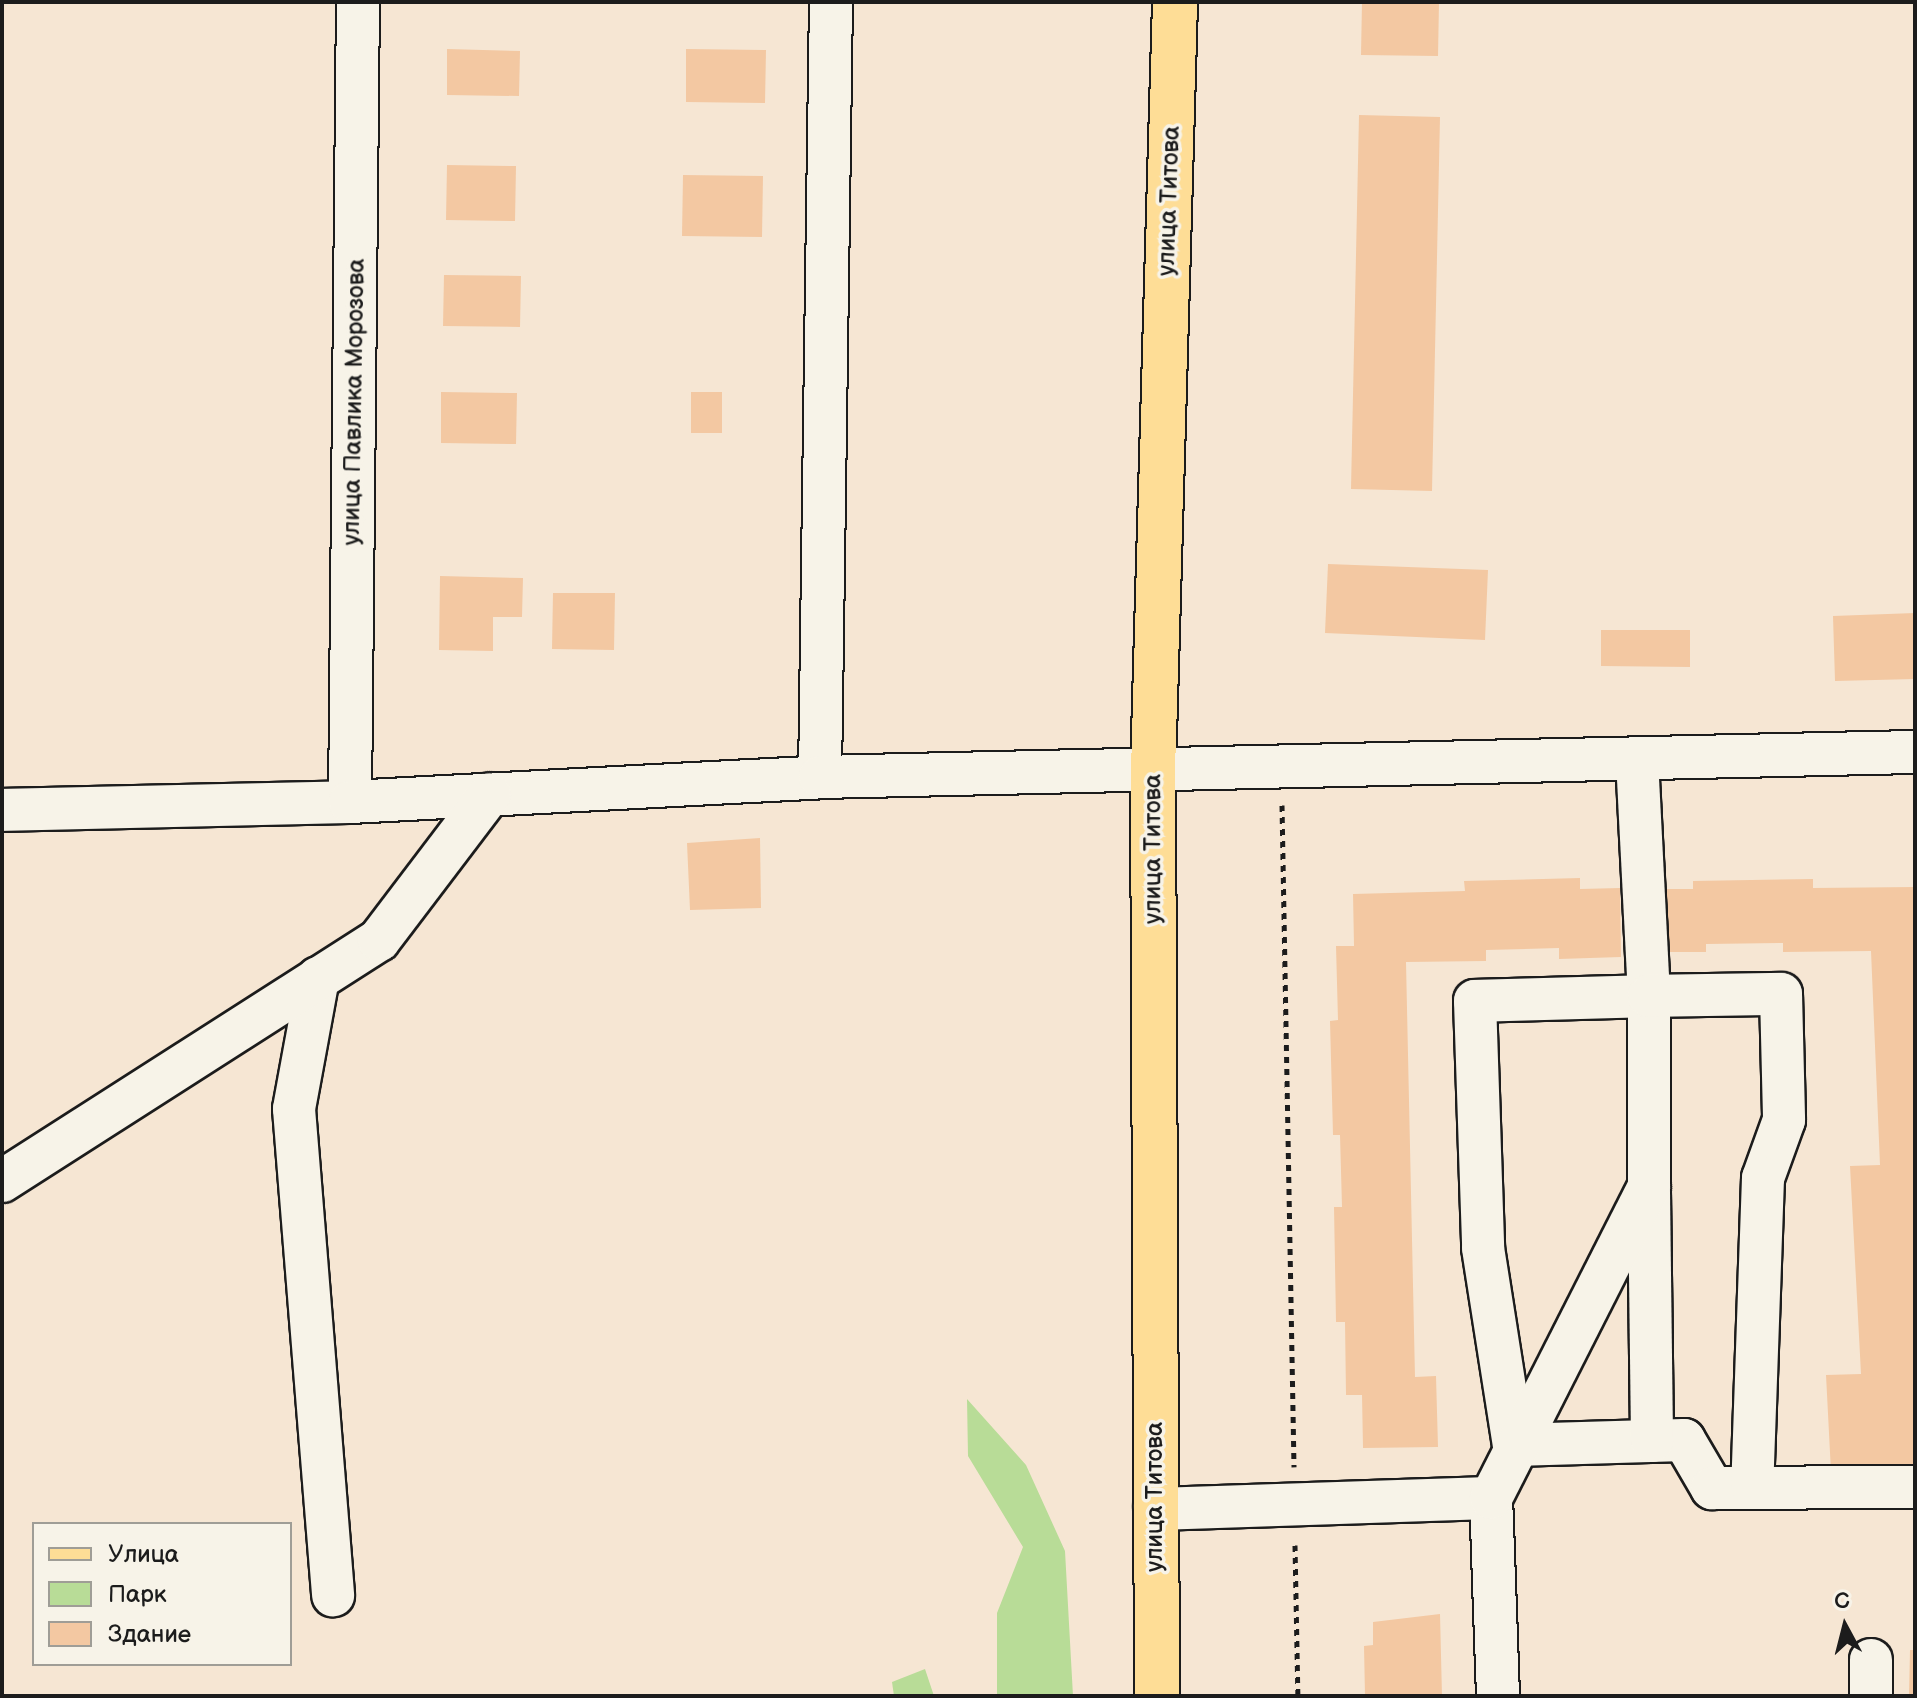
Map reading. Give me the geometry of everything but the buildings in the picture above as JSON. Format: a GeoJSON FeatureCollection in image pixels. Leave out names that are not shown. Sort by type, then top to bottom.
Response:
{"type":"FeatureCollection","features":[{"type":"Feature","properties":{"kind":"main road","name":"улица Титова"},"geometry":{"type":"LineString","coordinates":[[1157,1696],[1153,771],[1175,2]]}},
{"type":"Feature","properties":{"kind":"street","name":"улица Павлика Морозова"},"geometry":{"type":"LineString","coordinates":[[350,802],[358,2]]}},
{"type":"Feature","properties":{"kind":"street"},"geometry":{"type":"LineString","coordinates":[[820,777],[831,2]]}},
{"type":"Feature","properties":{"kind":"street"},"geometry":{"type":"LineString","coordinates":[[2,810],[350,802],[820,777],[1915,752]]}},
{"type":"Feature","properties":{"kind":"street"},"geometry":{"type":"LineString","coordinates":[[1637,759],[1649,996],[1652,1441]]}},
{"type":"Feature","properties":{"kind":"street"},"geometry":{"type":"LineString","coordinates":[[2,1181],[379,940],[490,794]]}},
{"type":"Feature","properties":{"kind":"street"},"geometry":{"type":"LineString","coordinates":[[318,978],[294,1109],[333,1595]]}},
{"type":"Feature","properties":{"kind":"street"},"geometry":{"type":"LineString","coordinates":[[1514,1445],[1483,1248],[1475,1001],[1781,994],[1784,1120],[1763,1178],[1752,1487]]}},
{"type":"Feature","properties":{"kind":"street"},"geometry":{"type":"LineString","coordinates":[[1498,1696],[1491,1498],[1514,1445],[1649,1187]]}},
{"type":"Feature","properties":{"kind":"street"},"geometry":{"type":"LineString","coordinates":[[1514,1445],[1684,1440],[1712,1488],[1915,1487]]}},
{"type":"Feature","properties":{"kind":"street"},"geometry":{"type":"LineString","coordinates":[[1155,1509],[1491,1498]]}},
{"type":"Feature","properties":{"kind":"path"},"geometry":{"type":"LineString","coordinates":[[1281,768],[1298,1696]]}},
{"type":"Feature","properties":{"kind":"green space"},"geometry":{"type":"Polygon","coordinates":[[[967,1399],[1026,1465],[1065,1551],[1073,1696],[997,1696],[997,1613],[1023,1547],[968,1456],[967,1399]]]}},
{"type":"Feature","properties":{"kind":"green space"},"geometry":{"type":"Polygon","coordinates":[[[925,1669],[934,1696],[894,1696],[892,1682],[925,1669]]]}}]}
